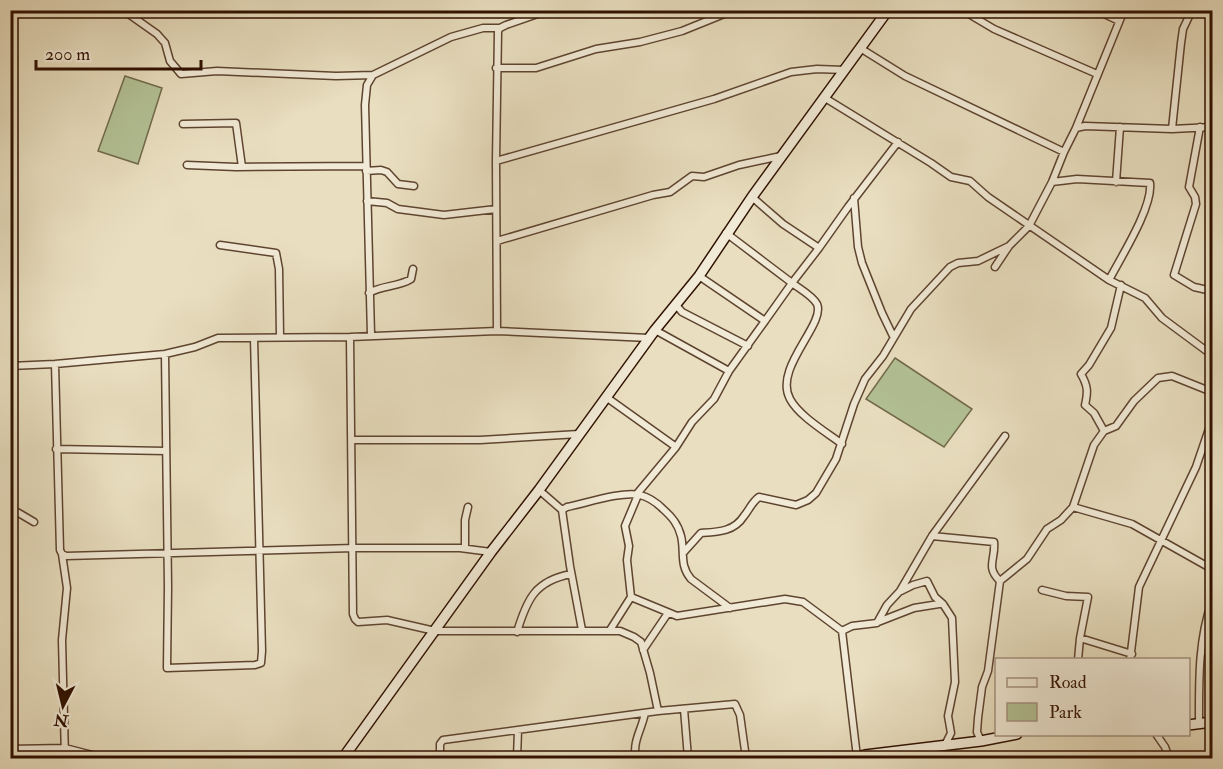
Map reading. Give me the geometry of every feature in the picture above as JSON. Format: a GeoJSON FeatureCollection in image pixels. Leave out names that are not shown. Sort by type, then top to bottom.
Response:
{"type":"FeatureCollection","features":[{"type":"Feature","properties":{"kind":"street"},"geometry":{"type":"LineString","coordinates":[[123,10],[165,42],[170,61],[181,74],[217,71],[336,76],[373,75],[451,37],[483,28],[500,28],[544,11]]}},
{"type":"Feature","properties":{"kind":"street"},"geometry":{"type":"LineString","coordinates":[[496,68],[536,68],[596,49],[640,42],[682,31],[734,10]]}},
{"type":"Feature","properties":{"kind":"street"},"geometry":{"type":"LineString","coordinates":[[342,759],[490,552],[539,490],[652,334],[699,276],[726,233],[888,10]]}},
{"type":"Feature","properties":{"kind":"street"},"geometry":{"type":"LineString","coordinates":[[962,10],[994,29],[1097,74]]}},
{"type":"Feature","properties":{"kind":"street"},"geometry":{"type":"LineString","coordinates":[[1096,10],[1119,21]]}},
{"type":"Feature","properties":{"kind":"street"},"geometry":{"type":"LineString","coordinates":[[995,267],[1009,246],[1029,225],[1052,182],[1124,10]]}},
{"type":"Feature","properties":{"kind":"street"},"geometry":{"type":"LineString","coordinates":[[1172,129],[1181,43],[1192,10]]}},
{"type":"Feature","properties":{"kind":"street"},"geometry":{"type":"LineString","coordinates":[[497,331],[496,68],[497,39],[500,28]]}},
{"type":"Feature","properties":{"kind":"street"},"geometry":{"type":"LineString","coordinates":[[860,48],[906,76],[1064,152]]}},
{"type":"Feature","properties":{"kind":"street"},"geometry":{"type":"LineString","coordinates":[[496,161],[714,99],[791,72],[818,69],[845,70]]}},
{"type":"Feature","properties":{"kind":"street"},"geometry":{"type":"LineString","coordinates":[[371,335],[366,92],[373,75]]}},
{"type":"Feature","properties":{"kind":"street"},"geometry":{"type":"LineString","coordinates":[[825,98],[898,142],[945,174],[973,184],[988,197],[1109,280],[1145,297],[1162,318],[1212,356]]}},
{"type":"Feature","properties":{"kind":"street"},"geometry":{"type":"LineString","coordinates":[[183,124],[236,123],[242,167]]}},
{"type":"Feature","properties":{"kind":"street"},"geometry":{"type":"LineString","coordinates":[[1076,128],[1085,126],[1172,129],[1212,127]]}},
{"type":"Feature","properties":{"kind":"street"},"geometry":{"type":"LineString","coordinates":[[1116,182],[1120,127]]}},
{"type":"Feature","properties":{"kind":"street"},"geometry":{"type":"LineString","coordinates":[[1200,127],[1189,187],[1196,204],[1174,274],[1194,287],[1212,291]]}},
{"type":"Feature","properties":{"kind":"street"},"geometry":{"type":"LineString","coordinates":[[610,630],[631,597],[627,560],[629,546],[625,526],[637,495],[676,447],[692,422],[714,399],[729,370],[854,198],[898,142]]}},
{"type":"Feature","properties":{"kind":"street"},"geometry":{"type":"LineString","coordinates":[[497,241],[670,192],[693,176],[704,177],[739,165],[784,155]]}},
{"type":"Feature","properties":{"kind":"street"},"geometry":{"type":"LineString","coordinates":[[187,165],[366,168],[387,172],[398,184],[414,186]]}},
{"type":"Feature","properties":{"kind":"street"},"geometry":{"type":"LineString","coordinates":[[1052,182],[1077,179],[1150,183],[1150,196],[1145,210],[1109,280]]}},
{"type":"Feature","properties":{"kind":"street"},"geometry":{"type":"LineString","coordinates":[[752,197],[783,224],[819,248]]}},
{"type":"Feature","properties":{"kind":"street"},"geometry":{"type":"LineString","coordinates":[[854,198],[858,247],[862,263],[893,336]]}},
{"type":"Feature","properties":{"kind":"street"},"geometry":{"type":"LineString","coordinates":[[367,201],[387,204],[398,209],[444,215],[496,209]]}},
{"type":"Feature","properties":{"kind":"street"},"geometry":{"type":"LineString","coordinates":[[726,233],[815,302],[818,309],[815,321],[789,372],[788,396],[798,409],[842,444]]}},
{"type":"Feature","properties":{"kind":"street"},"geometry":{"type":"LineString","coordinates":[[220,245],[276,253],[279,269],[280,336]]}},
{"type":"Feature","properties":{"kind":"street"},"geometry":{"type":"LineString","coordinates":[[683,553],[701,533],[719,533],[733,527],[742,520],[759,497],[796,505],[808,500],[816,493],[836,459],[865,379],[883,356],[911,309],[950,267],[958,263],[978,261],[1009,246]]}},
{"type":"Feature","properties":{"kind":"street"},"geometry":{"type":"LineString","coordinates":[[369,293],[382,287],[406,282],[411,279],[413,269]]}},
{"type":"Feature","properties":{"kind":"street"},"geometry":{"type":"LineString","coordinates":[[699,276],[765,321]]}},
{"type":"Feature","properties":{"kind":"street"},"geometry":{"type":"LineString","coordinates":[[1104,431],[1094,413],[1085,405],[1088,392],[1087,383],[1081,374],[1111,328],[1120,285]]}},
{"type":"Feature","properties":{"kind":"street"},"geometry":{"type":"LineString","coordinates":[[675,305],[682,312],[748,346]]}},
{"type":"Feature","properties":{"kind":"street"},"geometry":{"type":"LineString","coordinates":[[10,366],[165,354],[195,347],[218,338],[350,337],[497,331],[652,334],[729,370]]}},
{"type":"Feature","properties":{"kind":"street"},"geometry":{"type":"LineString","coordinates":[[350,337],[353,440],[353,614],[355,620],[358,622],[387,620],[435,632],[620,631],[640,642],[658,711]]}},
{"type":"Feature","properties":{"kind":"street"},"geometry":{"type":"LineString","coordinates":[[165,354],[166,668],[255,665],[261,663],[261,549],[258,524],[254,338]]}},
{"type":"Feature","properties":{"kind":"street"},"geometry":{"type":"LineString","coordinates":[[55,364],[56,449],[62,554],[67,588],[62,640],[65,759]]}},
{"type":"Feature","properties":{"kind":"street"},"geometry":{"type":"LineString","coordinates":[[981,741],[977,732],[978,718],[982,687],[988,671],[1000,581],[1026,559],[1047,529],[1061,520],[1073,507],[1094,445],[1104,431],[1116,426],[1134,401],[1158,378],[1172,376],[1212,392]]}},
{"type":"Feature","properties":{"kind":"street"},"geometry":{"type":"LineString","coordinates":[[606,397],[676,447]]}},
{"type":"Feature","properties":{"kind":"street"},"geometry":{"type":"LineString","coordinates":[[1080,638],[1131,657],[1139,587],[1196,467],[1212,420]]}},
{"type":"Feature","properties":{"kind":"street"},"geometry":{"type":"LineString","coordinates":[[353,440],[480,440],[580,434]]}},
{"type":"Feature","properties":{"kind":"street"},"geometry":{"type":"LineString","coordinates":[[878,623],[887,605],[900,591],[932,536],[1005,436]]}},
{"type":"Feature","properties":{"kind":"street"},"geometry":{"type":"LineString","coordinates":[[56,449],[166,452]]}},
{"type":"Feature","properties":{"kind":"street"},"geometry":{"type":"LineString","coordinates":[[539,490],[562,510],[582,630]]}},
{"type":"Feature","properties":{"kind":"street"},"geometry":{"type":"LineString","coordinates":[[562,510],[624,495],[637,495],[659,505],[676,522],[683,553],[682,565],[686,573],[730,608]]}},
{"type":"Feature","properties":{"kind":"street"},"geometry":{"type":"LineString","coordinates":[[465,548],[465,520],[468,507]]}},
{"type":"Feature","properties":{"kind":"street"},"geometry":{"type":"LineString","coordinates":[[1073,507],[1123,520],[1212,570]]}},
{"type":"Feature","properties":{"kind":"street"},"geometry":{"type":"LineString","coordinates":[[10,512],[16,512],[34,522]]}},
{"type":"Feature","properties":{"kind":"street"},"geometry":{"type":"LineString","coordinates":[[932,536],[994,542],[992,568],[994,575],[1000,581]]}},
{"type":"Feature","properties":{"kind":"street"},"geometry":{"type":"LineString","coordinates":[[62,554],[66,556],[354,548],[465,548],[490,552]]}},
{"type":"Feature","properties":{"kind":"street"},"geometry":{"type":"LineString","coordinates":[[517,632],[527,601],[553,577],[571,574]]}},
{"type":"Feature","properties":{"kind":"street"},"geometry":{"type":"LineString","coordinates":[[900,591],[927,581],[935,597],[943,604],[952,618],[955,682],[948,716],[951,733],[945,744]]}},
{"type":"Feature","properties":{"kind":"street"},"geometry":{"type":"LineString","coordinates":[[1042,590],[1066,596],[1088,597],[1078,658]]}},
{"type":"Feature","properties":{"kind":"street"},"geometry":{"type":"LineString","coordinates":[[631,597],[643,600],[677,616],[785,599],[803,602],[842,631],[854,758],[898,755],[945,744],[1011,736]]}},
{"type":"Feature","properties":{"kind":"street"},"geometry":{"type":"LineString","coordinates":[[1212,601],[1200,650],[1193,724],[1212,722]]}},
{"type":"Feature","properties":{"kind":"street"},"geometry":{"type":"LineString","coordinates":[[842,631],[852,626],[878,623],[914,608],[943,604]]}},
{"type":"Feature","properties":{"kind":"street"},"geometry":{"type":"LineString","coordinates":[[643,650],[668,613]]}},
{"type":"Feature","properties":{"kind":"street"},"geometry":{"type":"LineString","coordinates":[[440,759],[440,744],[443,740],[658,711],[735,704],[741,715],[746,759]]}},
{"type":"Feature","properties":{"kind":"street"},"geometry":{"type":"LineString","coordinates":[[684,709],[688,759]]}},
{"type":"Feature","properties":{"kind":"street"},"geometry":{"type":"LineString","coordinates":[[636,759],[635,742],[641,731],[645,713]]}},
{"type":"Feature","properties":{"kind":"street"},"geometry":{"type":"LineString","coordinates":[[517,759],[518,730]]}},
{"type":"Feature","properties":{"kind":"street"},"geometry":{"type":"LineString","coordinates":[[1157,736],[1165,747],[1169,759]]}},
{"type":"Feature","properties":{"kind":"street"},"geometry":{"type":"LineString","coordinates":[[10,749],[65,748],[104,759]]}},
{"type":"Feature","properties":{"kind":"green space"},"geometry":{"type":"Polygon","coordinates":[[[125,76],[162,88],[138,164],[98,151],[125,76]]]}},
{"type":"Feature","properties":{"kind":"green space"},"geometry":{"type":"Polygon","coordinates":[[[895,358],[972,409],[944,447],[866,399],[895,358]]]}}]}
